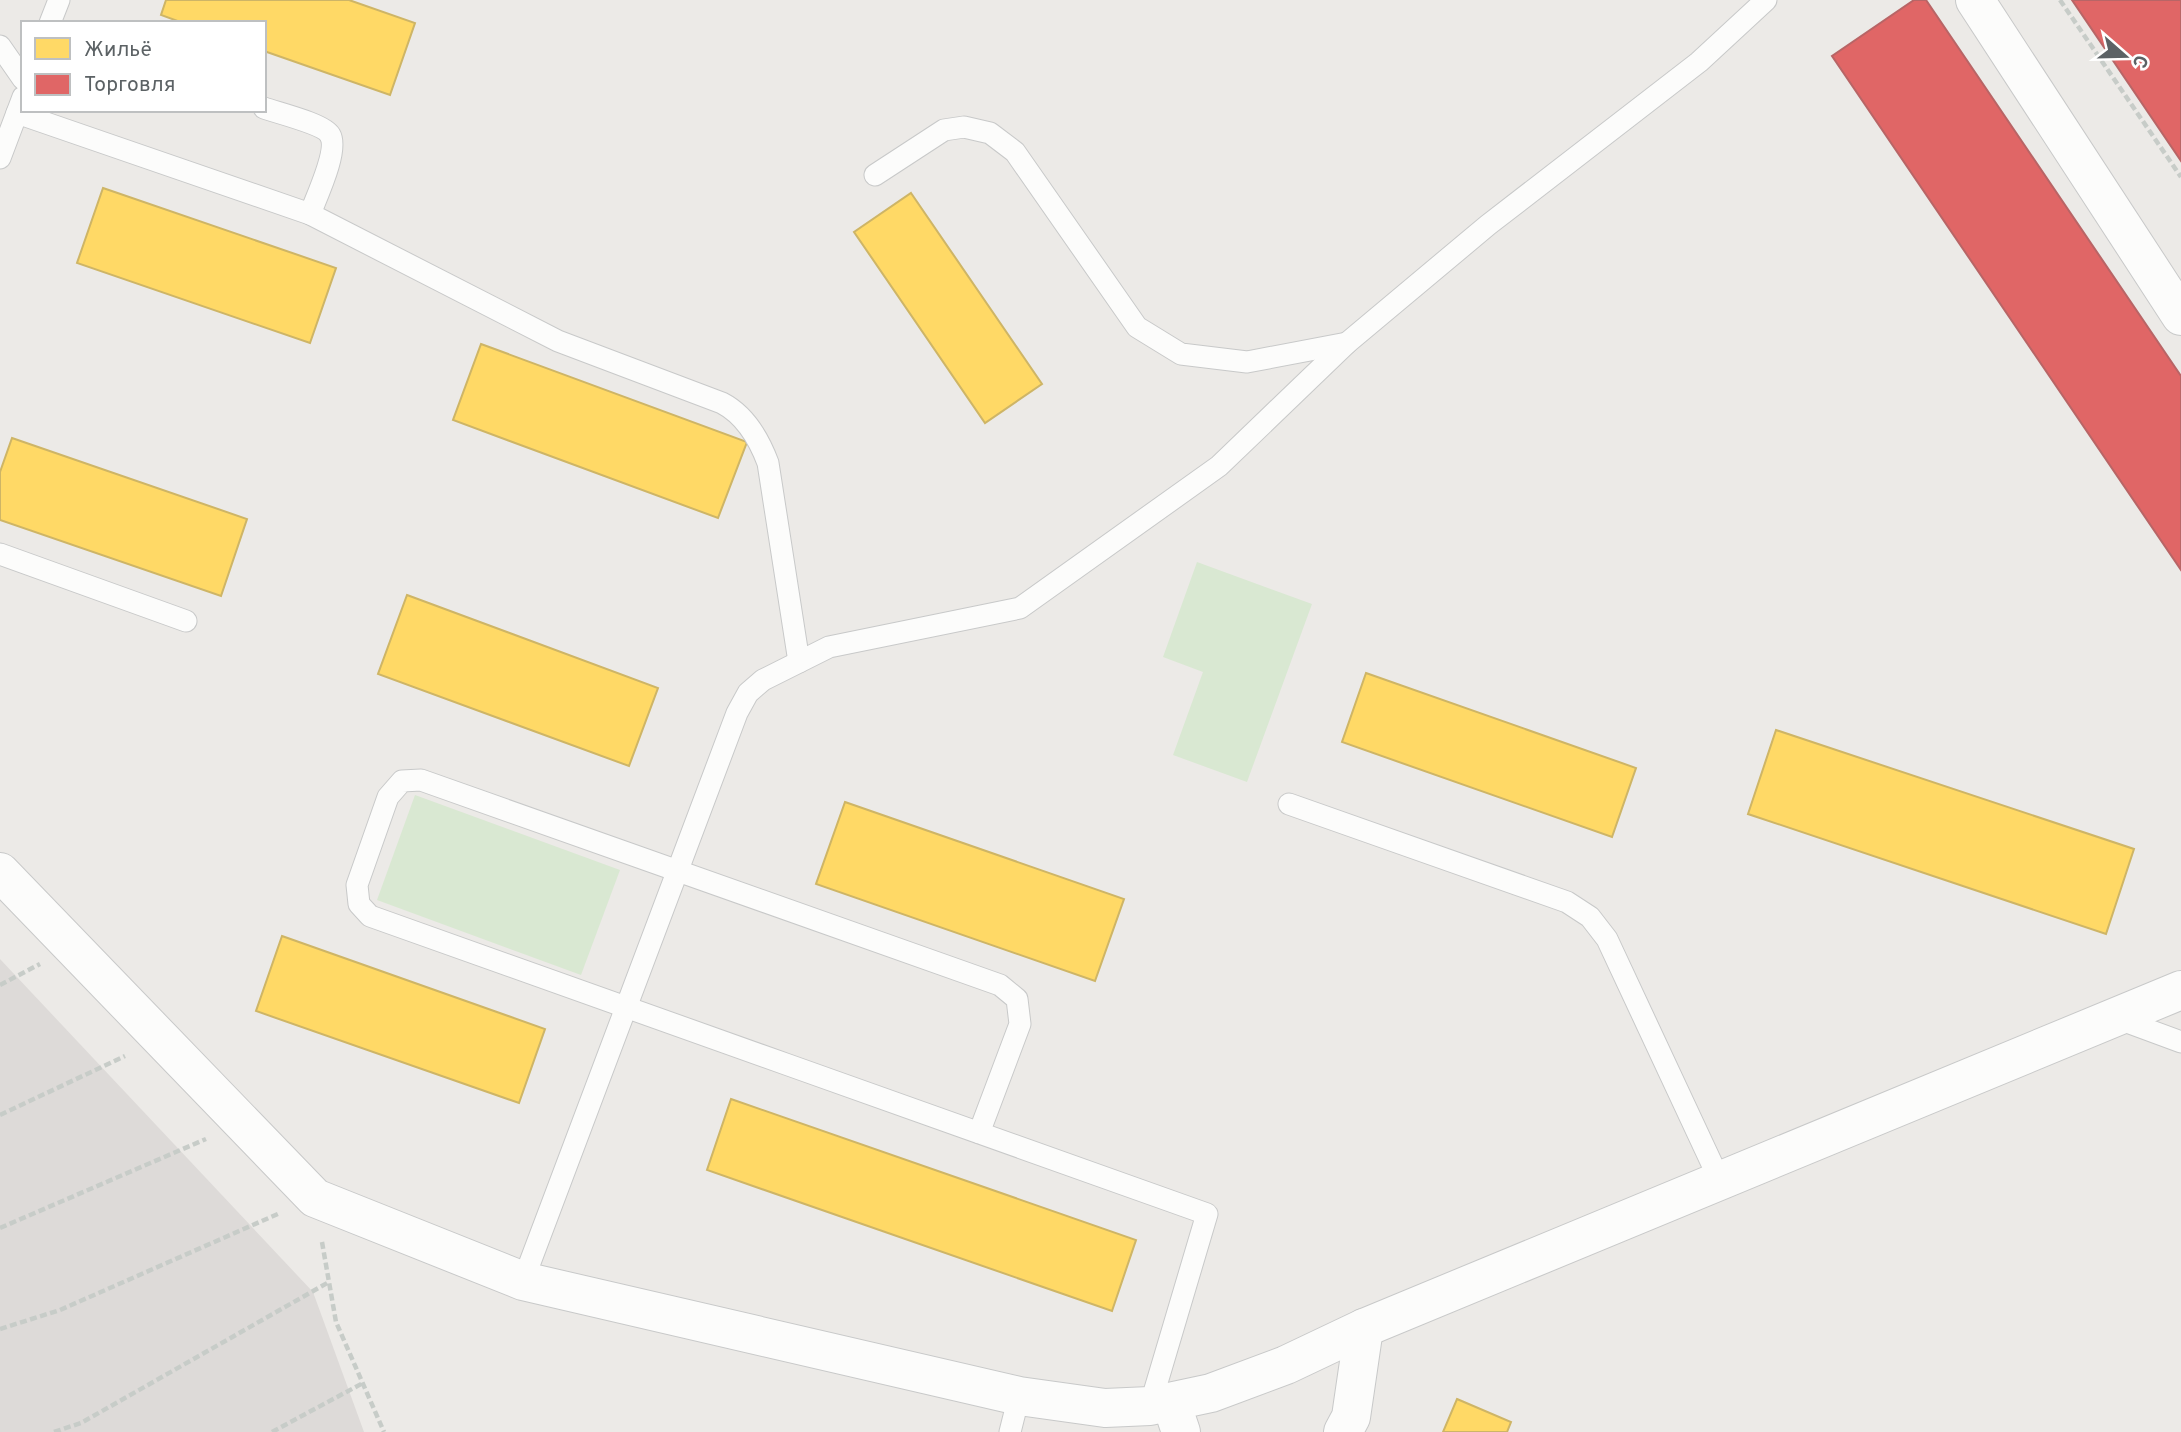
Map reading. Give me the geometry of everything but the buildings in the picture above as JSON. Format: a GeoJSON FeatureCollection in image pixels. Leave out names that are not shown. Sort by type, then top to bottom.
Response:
{"type":"FeatureCollection","features":[{"type":"Feature","properties":{"kind":"street"},"geometry":{"type":"LineString","coordinates":[[1975,0],[2181,316]]}},
{"type":"Feature","properties":{"kind":"street"},"geometry":{"type":"LineString","coordinates":[[0,872],[315,1198],[523,1281],[1015,1414],[1105,1408],[1168,1413],[1211,1393],[1286,1365],[1364,1328],[2181,990]]}},
{"type":"Feature","properties":{"kind":"street"},"geometry":{"type":"LineString","coordinates":[[1343,1432],[1350,1417],[1364,1328]]}},
{"type":"Feature","properties":{"kind":"lane"},"geometry":{"type":"LineString","coordinates":[[51,21],[59,0]]}},
{"type":"Feature","properties":{"kind":"lane"},"geometry":{"type":"LineString","coordinates":[[523,1281],[737,713],[748,693],[763,680],[829,647],[1020,608],[1219,467],[1347,344],[1488,225],[1699,62],[1766,0]]}},
{"type":"Feature","properties":{"kind":"lane"},"geometry":{"type":"LineString","coordinates":[[0,46],[21,76]]}},
{"type":"Feature","properties":{"kind":"lane"},"geometry":{"type":"LineString","coordinates":[[0,158],[20,105]]}},
{"type":"Feature","properties":{"kind":"lane"},"geometry":{"type":"LineString","coordinates":[[266,109],[323,129],[331,136],[333,151],[310,214]]}},
{"type":"Feature","properties":{"kind":"lane"},"geometry":{"type":"LineString","coordinates":[[39,112],[310,214],[558,341],[722,402],[737,413],[755,434],[768,463],[799,662]]}},
{"type":"Feature","properties":{"kind":"lane"},"geometry":{"type":"LineString","coordinates":[[875,175],[944,130],[964,127],[990,134],[1015,152],[1137,327],[1181,354],[1247,362],[1347,344]]}},
{"type":"Feature","properties":{"kind":"lane"},"geometry":{"type":"LineString","coordinates":[[0,554],[186,621]]}},
{"type":"Feature","properties":{"kind":"lane"},"geometry":{"type":"LineString","coordinates":[[979,1133],[1020,1024],[1017,999],[1000,985],[421,779],[402,781],[388,797],[357,885],[359,904],[370,916],[979,1133],[1207,1214],[1168,1413]]}},
{"type":"Feature","properties":{"kind":"lane"},"geometry":{"type":"LineString","coordinates":[[1289,804],[1567,902],[1590,917],[1607,939],[1720,1181]]}},
{"type":"Feature","properties":{"kind":"lane"},"geometry":{"type":"LineString","coordinates":[[2116,1018],[2181,1042]]}},
{"type":"Feature","properties":{"kind":"path"},"geometry":{"type":"LineString","coordinates":[[2060,0],[2181,177]]}},
{"type":"Feature","properties":{"kind":"path"},"geometry":{"type":"LineString","coordinates":[[0,1115],[160,1039]]}},
{"type":"Feature","properties":{"kind":"path"},"geometry":{"type":"LineString","coordinates":[[0,1228],[242,1123]]}},
{"type":"Feature","properties":{"kind":"path"},"geometry":{"type":"LineString","coordinates":[[0,1329],[60,1310],[315,1198],[336,1322],[384,1432]]}},
{"type":"Feature","properties":{"kind":"path"},"geometry":{"type":"LineString","coordinates":[[54,1432],[81,1423],[329,1282]]}},
{"type":"Feature","properties":{"kind":"path"},"geometry":{"type":"LineString","coordinates":[[272,1432],[363,1383]]}},
{"type":"Feature","properties":{"kind":"shaded area"},"geometry":{"type":"Polygon","coordinates":[[[0,959],[313,1292],[364,1432],[0,1432],[0,959]]]}},
{"type":"Feature","properties":{"kind":"green space"},"geometry":{"type":"Polygon","coordinates":[[[1197,562],[1312,604],[1247,782],[1173,755],[1203,672],[1163,657],[1197,562]]]}},
{"type":"Feature","properties":{"kind":"green space"},"geometry":{"type":"Polygon","coordinates":[[[415,795],[620,870],[581,975],[377,900],[415,795]]]}}]}
